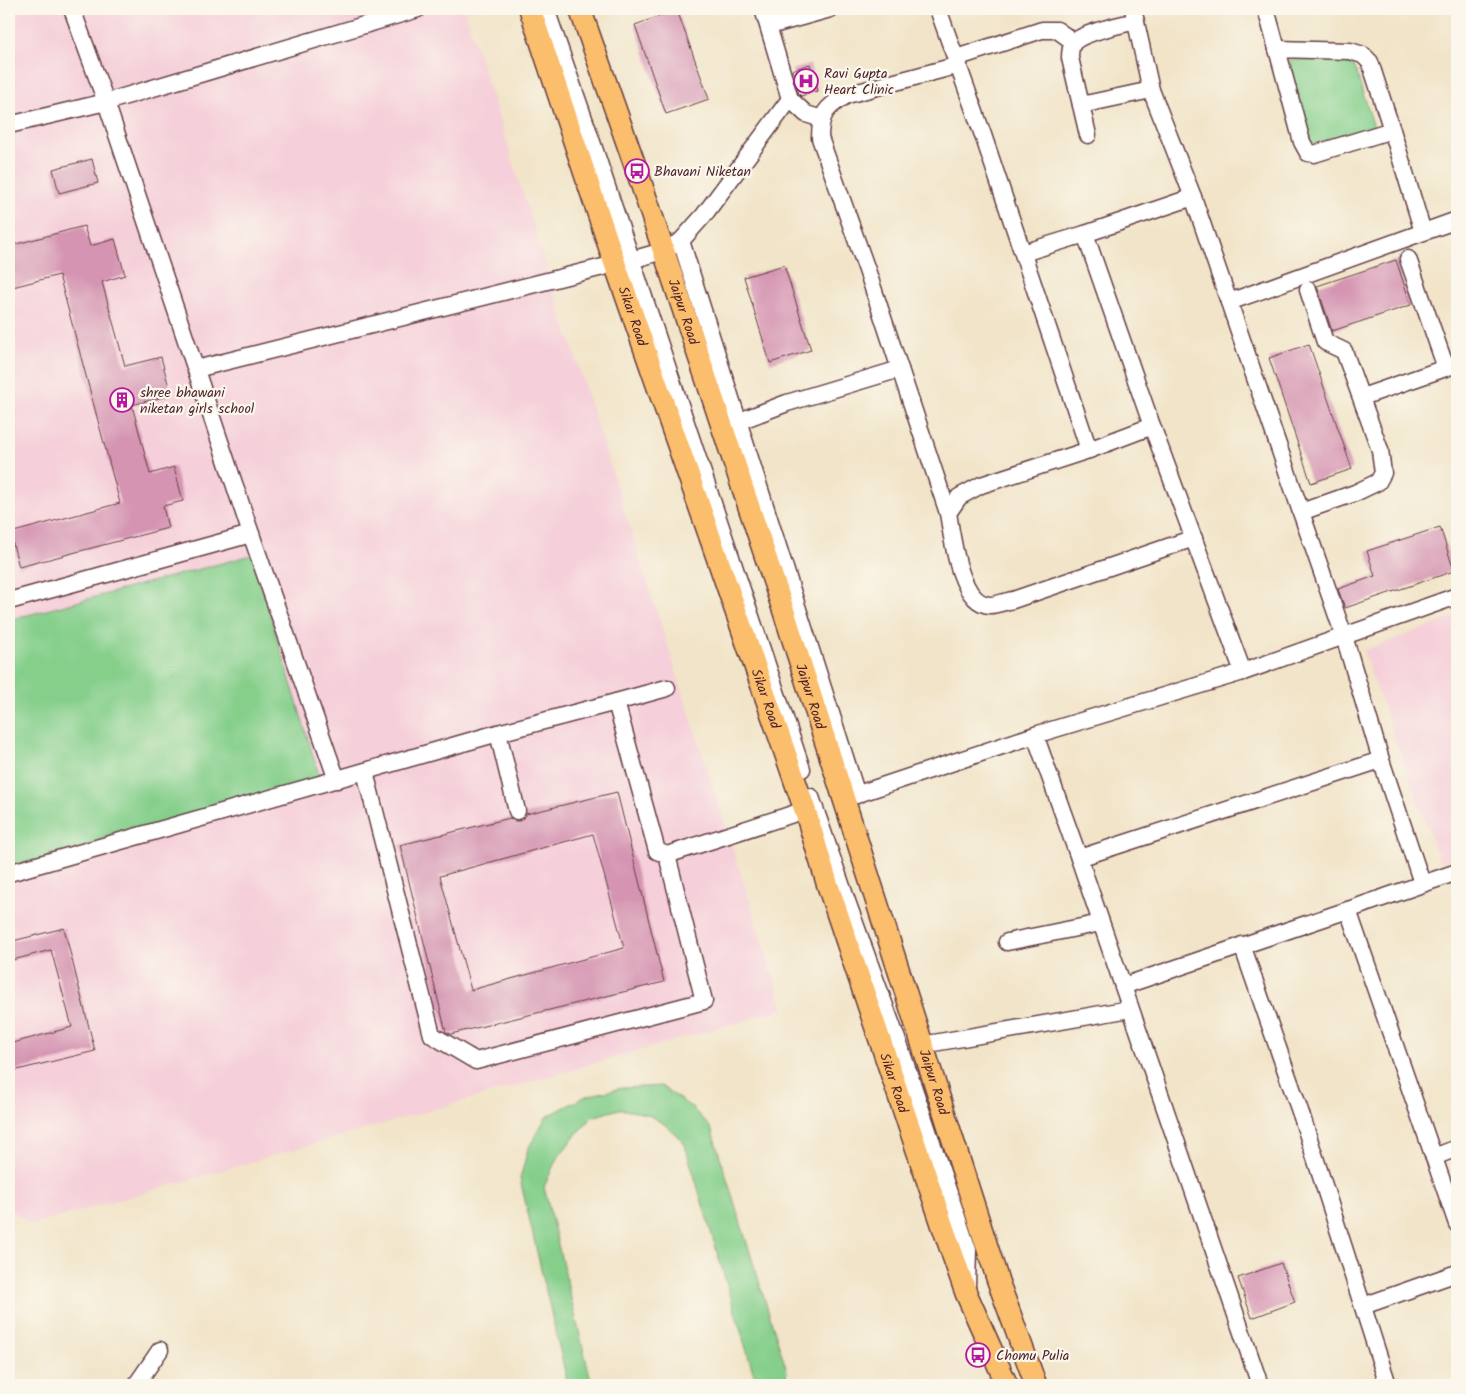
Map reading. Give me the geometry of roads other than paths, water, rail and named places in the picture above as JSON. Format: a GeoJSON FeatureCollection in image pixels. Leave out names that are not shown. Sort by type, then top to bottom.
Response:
{"type":"FeatureCollection","features":[{"type":"Feature","properties":{"kind":"main road","name":"Sikar Road"},"geometry":{"type":"LineString","coordinates":[[530,9],[623,262],[805,810],[831,896],[944,1230],[966,1292],[1007,1385]]}},
{"type":"Feature","properties":{"kind":"main road","name":"Jaipur Road"},"geometry":{"type":"LineString","coordinates":[[580,9],[637,171],[672,246],[730,424],[785,615],[850,797],[922,1045],[998,1281],[1036,1385]]}},
{"type":"Feature","properties":{"kind":"street"},"geometry":{"type":"LineString","coordinates":[[72,9],[106,102],[251,534],[337,780]]}},
{"type":"Feature","properties":{"kind":"street"},"geometry":{"type":"LineString","coordinates":[[9,125],[106,102],[418,9]]}},
{"type":"Feature","properties":{"kind":"street"},"geometry":{"type":"LineString","coordinates":[[546,9],[623,262],[901,1050],[968,1250],[966,1292]]}},
{"type":"Feature","properties":{"kind":"street"},"geometry":{"type":"LineString","coordinates":[[763,9],[790,99],[806,114],[822,119]]}},
{"type":"Feature","properties":{"kind":"street"},"geometry":{"type":"LineString","coordinates":[[769,26],[830,9]]}},
{"type":"Feature","properties":{"kind":"street"},"geometry":{"type":"LineString","coordinates":[[938,9],[1090,450]]}},
{"type":"Feature","properties":{"kind":"street"},"geometry":{"type":"LineString","coordinates":[[1266,9],[1302,142],[1308,153],[1314,154],[1392,130]]}},
{"type":"Feature","properties":{"kind":"street"},"geometry":{"type":"LineString","coordinates":[[1088,135],[1070,58],[1070,48],[1074,42],[1084,36],[1134,15],[1151,90],[1193,197],[1302,512],[1344,636],[1381,760],[1422,883]]}},
{"type":"Feature","properties":{"kind":"street"},"geometry":{"type":"LineString","coordinates":[[1074,42],[1058,30],[1042,30],[957,62],[847,95],[832,104],[824,112],[820,124],[820,138],[867,270],[948,513],[954,552],[966,585],[975,598],[989,605],[1013,600],[1194,538]]}},
{"type":"Feature","properties":{"kind":"street"},"geometry":{"type":"LineString","coordinates":[[1277,49],[1350,51],[1363,55],[1370,62],[1423,232]]}},
{"type":"Feature","properties":{"kind":"street"},"geometry":{"type":"LineString","coordinates":[[1081,105],[1151,90]]}},
{"type":"Feature","properties":{"kind":"street"},"geometry":{"type":"LineString","coordinates":[[196,369],[623,262],[672,246],[704,215],[790,99]]}},
{"type":"Feature","properties":{"kind":"street"},"geometry":{"type":"LineString","coordinates":[[1023,254],[1193,197]]}},
{"type":"Feature","properties":{"kind":"street"},"geometry":{"type":"LineString","coordinates":[[1230,302],[1457,220]]}},
{"type":"Feature","properties":{"kind":"street"},"geometry":{"type":"LineString","coordinates":[[1085,234],[1152,426],[1243,672]]}},
{"type":"Feature","properties":{"kind":"street"},"geometry":{"type":"LineString","coordinates":[[1362,397],[1452,366],[1408,259]]}},
{"type":"Feature","properties":{"kind":"street"},"geometry":{"type":"LineString","coordinates":[[1302,512],[1355,493],[1378,482],[1383,473],[1380,450],[1344,351],[1325,342],[1308,290]]}},
{"type":"Feature","properties":{"kind":"street"},"geometry":{"type":"LineString","coordinates":[[730,424],[787,403],[900,369]]}},
{"type":"Feature","properties":{"kind":"street"},"geometry":{"type":"LineString","coordinates":[[948,513],[959,497],[980,485],[1090,450],[1152,426]]}},
{"type":"Feature","properties":{"kind":"street"},"geometry":{"type":"LineString","coordinates":[[9,601],[251,534]]}},
{"type":"Feature","properties":{"kind":"street"},"geometry":{"type":"LineString","coordinates":[[850,797],[1035,735],[1243,672],[1457,596]]}},
{"type":"Feature","properties":{"kind":"street"},"geometry":{"type":"LineString","coordinates":[[9,873],[498,733],[667,688]]}},
{"type":"Feature","properties":{"kind":"street"},"geometry":{"type":"LineString","coordinates":[[616,702],[657,851],[667,855],[805,810]]}},
{"type":"Feature","properties":{"kind":"street"},"geometry":{"type":"LineString","coordinates":[[498,733],[517,811]]}},
{"type":"Feature","properties":{"kind":"street"},"geometry":{"type":"LineString","coordinates":[[1035,735],[1260,1385]]}},
{"type":"Feature","properties":{"kind":"street"},"geometry":{"type":"LineString","coordinates":[[1079,858],[1381,760]]}},
{"type":"Feature","properties":{"kind":"street"},"geometry":{"type":"LineString","coordinates":[[365,772],[432,1034],[476,1061],[704,1001],[667,855]]}},
{"type":"Feature","properties":{"kind":"street"},"geometry":{"type":"LineString","coordinates":[[1123,986],[1457,872]]}},
{"type":"Feature","properties":{"kind":"street"},"geometry":{"type":"LineString","coordinates":[[1348,910],[1457,1224]]}},
{"type":"Feature","properties":{"kind":"street"},"geometry":{"type":"LineString","coordinates":[[1007,942],[1101,923]]}},
{"type":"Feature","properties":{"kind":"street"},"geometry":{"type":"LineString","coordinates":[[1242,946],[1302,1117],[1388,1385]]}},
{"type":"Feature","properties":{"kind":"street"},"geometry":{"type":"LineString","coordinates":[[922,1045],[1130,1009]]}},
{"type":"Feature","properties":{"kind":"street"},"geometry":{"type":"LineString","coordinates":[[1434,1157],[1457,1148]]}},
{"type":"Feature","properties":{"kind":"street"},"geometry":{"type":"LineString","coordinates":[[968,1250],[998,1281]]}},
{"type":"Feature","properties":{"kind":"street"},"geometry":{"type":"LineString","coordinates":[[1363,1306],[1457,1272]]}},
{"type":"Feature","properties":{"kind":"street"},"geometry":{"type":"LineString","coordinates":[[136,1385],[160,1350]]}},
{"type":"Feature","properties":{"kind":"place","name":"Ravi Gupta Heart Clinic"},"geometry":{"type":"Point","coordinates":[806,81]}},
{"type":"Feature","properties":{"kind":"place","name":"Bhavani Niketan"},"geometry":{"type":"Point","coordinates":[637,171]}},
{"type":"Feature","properties":{"kind":"place","name":"shree bhawani niketan girls school"},"geometry":{"type":"Point","coordinates":[122,400]}},
{"type":"Feature","properties":{"kind":"place","name":"Chomu Pulia"},"geometry":{"type":"Point","coordinates":[978,1355]}}]}
